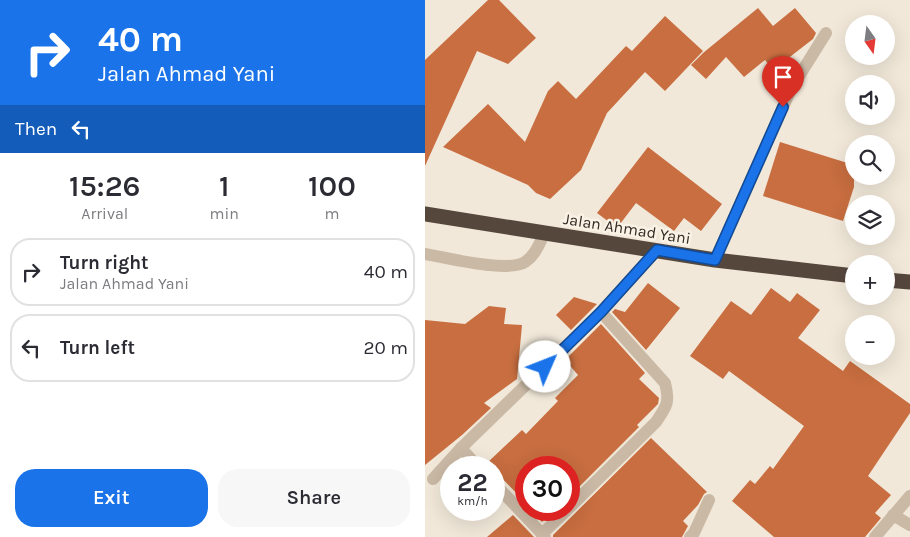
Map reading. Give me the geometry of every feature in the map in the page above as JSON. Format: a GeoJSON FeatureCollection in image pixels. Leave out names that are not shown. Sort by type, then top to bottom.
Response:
{"type":"FeatureCollection","features":[{"type":"Feature","properties":{"kind":"highway","name":"Jalan Ahmad Yani"},"geometry":{"type":"LineString","coordinates":[[425,214],[715,260],[845,275]]}},
{"type":"Feature","properties":{"kind":"highway"},"geometry":{"type":"LineString","coordinates":[[895,281],[910,282]]}},
{"type":"Feature","properties":{"kind":"street"},"geometry":{"type":"LineString","coordinates":[[715,260],[791,88],[826,33]]}},
{"type":"Feature","properties":{"kind":"street"},"geometry":{"type":"LineString","coordinates":[[425,254],[503,267],[516,266],[525,262],[534,254],[545,233]]}},
{"type":"Feature","properties":{"kind":"street"},"geometry":{"type":"LineString","coordinates":[[433,478],[461,448],[601,312],[657,250]]}},
{"type":"Feature","properties":{"kind":"street"},"geometry":{"type":"LineString","coordinates":[[580,497],[655,422],[665,409],[668,396],[665,383],[601,312]]}},
{"type":"Feature","properties":{"kind":"street"},"geometry":{"type":"LineString","coordinates":[[461,448],[468,456]]}},
{"type":"Feature","properties":{"kind":"street"},"geometry":{"type":"LineString","coordinates":[[505,494],[544,535],[557,521]]}},
{"type":"Feature","properties":{"kind":"street"},"geometry":{"type":"LineString","coordinates":[[875,537],[910,496]]}},
{"type":"Feature","properties":{"kind":"street"},"geometry":{"type":"LineString","coordinates":[[690,537],[709,500]]}},
{"type":"Feature","properties":{"kind":"street"},"geometry":{"type":"LineString","coordinates":[[893,515],[910,524]]}},
{"type":"Feature","properties":{"kind":"building"},"geometry":{"type":"Polygon","coordinates":[[[488,0],[499,0],[536,38],[508,64],[477,51],[425,166],[425,60],[488,0]]]}},
{"type":"Feature","properties":{"kind":"building"},"geometry":{"type":"Polygon","coordinates":[[[758,8],[773,26],[795,8],[816,33],[813,39],[773,70],[765,60],[744,77],[726,57],[706,79],[691,65],[758,8]]]}},
{"type":"Feature","properties":{"kind":"building"},"geometry":{"type":"Polygon","coordinates":[[[665,16],[703,51],[665,91],[645,72],[607,113],[581,170],[550,199],[536,193],[528,185],[443,147],[488,104],[525,142],[548,91],[558,81],[576,99],[626,46],[632,51],[665,16]]]}},
{"type":"Feature","properties":{"kind":"building"},"geometry":{"type":"Polygon","coordinates":[[[780,142],[845,162],[845,185],[854,185],[851,195],[845,195],[845,215],[843,221],[763,196],[780,142]]]}},
{"type":"Feature","properties":{"kind":"building"},"geometry":{"type":"Polygon","coordinates":[[[648,147],[722,204],[701,231],[684,218],[674,231],[636,203],[617,228],[597,213],[648,147]]]}},
{"type":"Feature","properties":{"kind":"building"},"geometry":{"type":"Polygon","coordinates":[[[648,283],[680,308],[646,350],[612,312],[615,309],[625,312],[648,283]]]}},
{"type":"Feature","properties":{"kind":"building"},"geometry":{"type":"Polygon","coordinates":[[[771,288],[790,302],[797,293],[820,310],[798,338],[843,371],[847,365],[856,365],[910,404],[910,413],[868,476],[891,495],[875,513],[881,518],[865,537],[774,537],[732,501],[750,480],[755,484],[770,466],[773,469],[804,426],[729,371],[723,379],[690,356],[731,301],[751,315],[771,288]]]}},
{"type":"Feature","properties":{"kind":"building"},"geometry":{"type":"Polygon","coordinates":[[[574,297],[597,304],[571,330],[556,315],[574,297]]]}},
{"type":"Feature","properties":{"kind":"building"},"geometry":{"type":"Polygon","coordinates":[[[489,306],[506,308],[504,324],[522,325],[517,379],[484,403],[491,408],[425,465],[425,320],[465,324],[489,306]]]}},
{"type":"Feature","properties":{"kind":"building"},"geometry":{"type":"Polygon","coordinates":[[[601,324],[645,373],[639,379],[659,398],[658,404],[637,425],[639,427],[580,486],[580,456],[515,456],[515,492],[505,481],[505,456],[494,456],[522,430],[526,434],[558,401],[555,398],[578,375],[565,360],[601,324]]]}},
{"type":"Feature","properties":{"kind":"building"},"geometry":{"type":"Polygon","coordinates":[[[651,438],[707,492],[683,521],[688,526],[682,537],[553,537],[567,521],[580,521],[580,508],[651,438]]]}},
{"type":"Feature","properties":{"kind":"building"},"geometry":{"type":"Polygon","coordinates":[[[513,515],[515,521],[519,521],[534,537],[487,537],[513,515]]]}},
{"type":"Feature","properties":{"kind":"route"},"geometry":{"type":"LineString","coordinates":[[545,367],[601,312],[657,250],[715,260],[783,107]]}}]}
